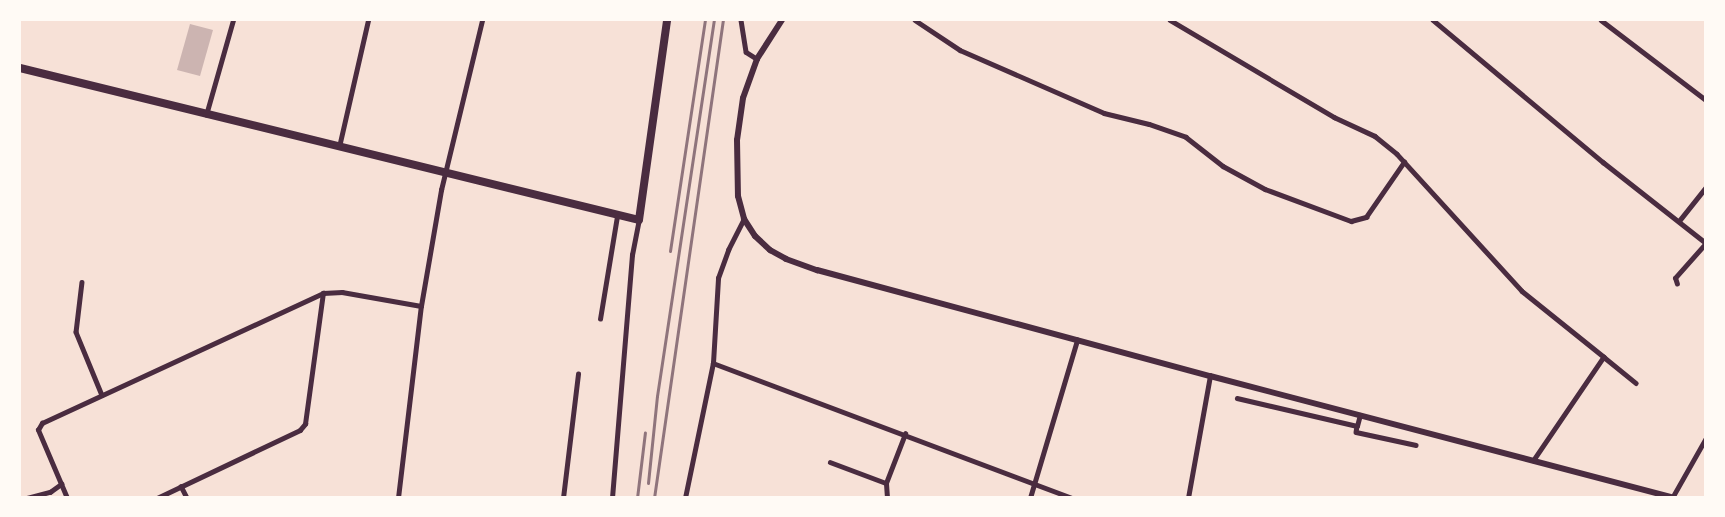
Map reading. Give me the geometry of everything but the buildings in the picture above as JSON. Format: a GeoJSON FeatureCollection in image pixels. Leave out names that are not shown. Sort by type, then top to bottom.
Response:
{"type":"FeatureCollection","features":[{"type":"Feature","properties":{"kind":"main road"},"geometry":{"type":"LineString","coordinates":[[20,68],[206,116],[639,220],[667,20]]}},
{"type":"Feature","properties":{"kind":"street"},"geometry":{"type":"LineString","coordinates":[[206,116],[233,20]]}},
{"type":"Feature","properties":{"kind":"street"},"geometry":{"type":"LineString","coordinates":[[339,147],[368,20]]}},
{"type":"Feature","properties":{"kind":"street"},"geometry":{"type":"LineString","coordinates":[[398,498],[420,306],[445,174],[482,20]]}},
{"type":"Feature","properties":{"kind":"street"},"geometry":{"type":"LineString","coordinates":[[741,20],[746,52],[757,59]]}},
{"type":"Feature","properties":{"kind":"street"},"geometry":{"type":"LineString","coordinates":[[782,20],[757,59],[743,98],[737,140],[738,196],[744,219],[755,236],[770,250],[786,259],[817,270],[1210,376],[1673,497],[1706,438]]}},
{"type":"Feature","properties":{"kind":"street"},"geometry":{"type":"LineString","coordinates":[[915,20],[960,51],[1104,113],[1149,124],[1186,137],[1223,166],[1264,189],[1351,221],[1366,217],[1404,162]]}},
{"type":"Feature","properties":{"kind":"street"},"geometry":{"type":"LineString","coordinates":[[1170,20],[1188,28],[1334,117],[1375,136],[1404,162],[1522,291],[1636,383]]}},
{"type":"Feature","properties":{"kind":"street"},"geometry":{"type":"LineString","coordinates":[[1188,20],[1188,28]]}},
{"type":"Feature","properties":{"kind":"street"},"geometry":{"type":"LineString","coordinates":[[1433,20],[1603,162],[1706,243],[1675,278],[1677,284]]}},
{"type":"Feature","properties":{"kind":"street"},"geometry":{"type":"LineString","coordinates":[[1601,20],[1706,100]]}},
{"type":"Feature","properties":{"kind":"street"},"geometry":{"type":"LineString","coordinates":[[1679,221],[1706,187]]}},
{"type":"Feature","properties":{"kind":"street"},"geometry":{"type":"LineString","coordinates":[[600,319],[617,216]]}},
{"type":"Feature","properties":{"kind":"street"},"geometry":{"type":"LineString","coordinates":[[685,498],[713,363],[718,278],[728,250],[744,219]]}},
{"type":"Feature","properties":{"kind":"street"},"geometry":{"type":"LineString","coordinates":[[612,498],[632,255],[639,220]]}},
{"type":"Feature","properties":{"kind":"street"},"geometry":{"type":"LineString","coordinates":[[82,282],[76,332],[102,395]]}},
{"type":"Feature","properties":{"kind":"street"},"geometry":{"type":"LineString","coordinates":[[67,498],[38,430],[42,423],[323,293],[342,292],[420,306]]}},
{"type":"Feature","properties":{"kind":"street"},"geometry":{"type":"LineString","coordinates":[[157,498],[300,430],[305,424],[323,293]]}},
{"type":"Feature","properties":{"kind":"street"},"geometry":{"type":"LineString","coordinates":[[1030,498],[1077,340]]}},
{"type":"Feature","properties":{"kind":"street"},"geometry":{"type":"LineString","coordinates":[[1534,460],[1604,357]]}},
{"type":"Feature","properties":{"kind":"street"},"geometry":{"type":"LineString","coordinates":[[713,363],[1035,482],[1072,498]]}},
{"type":"Feature","properties":{"kind":"street"},"geometry":{"type":"LineString","coordinates":[[562,498],[578,375]]}},
{"type":"Feature","properties":{"kind":"street"},"geometry":{"type":"LineString","coordinates":[[1188,498],[1210,376]]}},
{"type":"Feature","properties":{"kind":"street"},"geometry":{"type":"LineString","coordinates":[[1237,398],[1357,426]]}},
{"type":"Feature","properties":{"kind":"street"},"geometry":{"type":"LineString","coordinates":[[1360,415],[1356,432],[1416,445]]}},
{"type":"Feature","properties":{"kind":"street"},"geometry":{"type":"LineString","coordinates":[[887,498],[886,483],[905,434]]}},
{"type":"Feature","properties":{"kind":"street"},"geometry":{"type":"LineString","coordinates":[[830,462],[886,483]]}},
{"type":"Feature","properties":{"kind":"street"},"geometry":{"type":"LineString","coordinates":[[27,498],[50,492],[61,484]]}},
{"type":"Feature","properties":{"kind":"street"},"geometry":{"type":"LineString","coordinates":[[181,486],[187,498]]}},
{"type":"Feature","properties":{"kind":"railway"},"geometry":{"type":"LineString","coordinates":[[670,251],[705,20]]}},
{"type":"Feature","properties":{"kind":"railway"},"geometry":{"type":"LineString","coordinates":[[648,483],[657,396],[714,20]]}},
{"type":"Feature","properties":{"kind":"railway"},"geometry":{"type":"LineString","coordinates":[[654,498],[723,20]]}},
{"type":"Feature","properties":{"kind":"railway"},"geometry":{"type":"LineString","coordinates":[[637,498],[645,432]]}}]}
